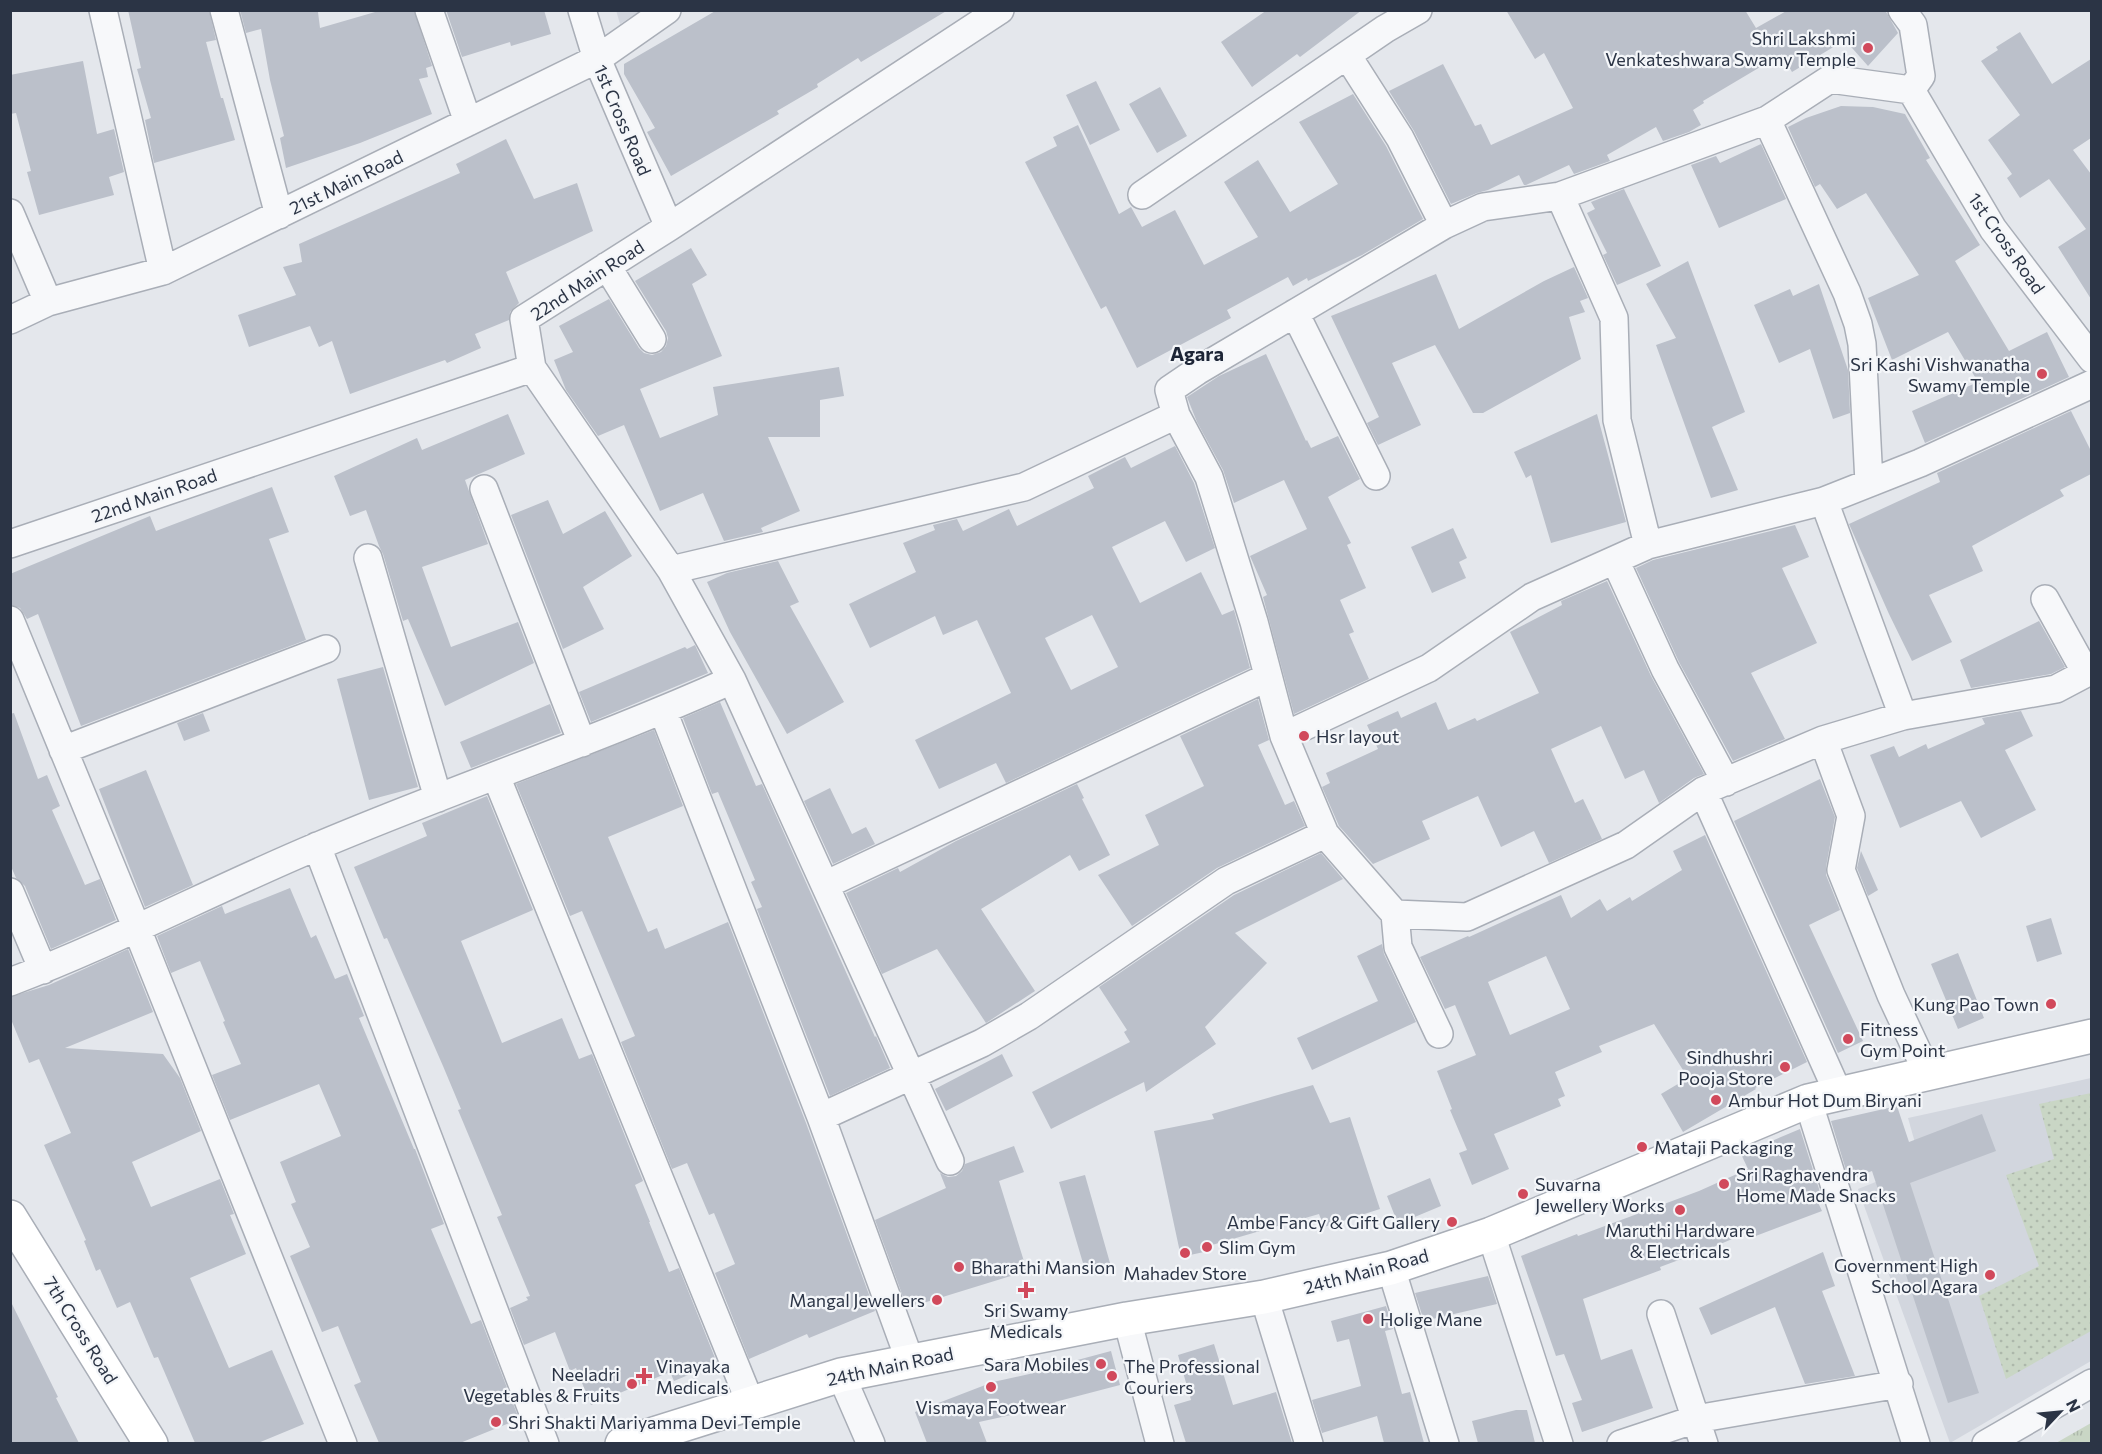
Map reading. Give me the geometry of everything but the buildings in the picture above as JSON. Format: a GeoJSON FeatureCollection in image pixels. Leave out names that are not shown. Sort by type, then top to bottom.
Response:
{"type":"FeatureCollection","features":[{"type":"Feature","properties":{"kind":"street"},"geometry":{"type":"LineString","coordinates":[[103,10],[163,271]]}},
{"type":"Feature","properties":{"kind":"street"},"geometry":{"type":"LineString","coordinates":[[224,10],[279,215]]}},
{"type":"Feature","properties":{"kind":"street"},"geometry":{"type":"LineString","coordinates":[[429,10],[468,122]]}},
{"type":"Feature","properties":{"kind":"street","name":"1st Cross Road"},"geometry":{"type":"LineString","coordinates":[[582,10],[597,59],[669,227]]}},
{"type":"Feature","properties":{"kind":"street","name":"21st Main Road"},"geometry":{"type":"LineString","coordinates":[[10,320],[48,302],[163,271],[597,59],[667,10]]}},
{"type":"Feature","properties":{"kind":"street","name":"22nd Main Road"},"geometry":{"type":"LineString","coordinates":[[10,544],[532,368],[524,318],[669,227],[1000,10]]}},
{"type":"Feature","properties":{"kind":"street"},"geometry":{"type":"LineString","coordinates":[[1142,195],[1347,55],[1378,20],[1418,10]]}},
{"type":"Feature","properties":{"kind":"street"},"geometry":{"type":"LineString","coordinates":[[1440,1034],[1398,947],[1395,914],[1325,834],[1284,736],[1209,477],[1176,416],[1169,390],[1197,371],[1444,225],[1483,207],[1560,196],[1767,120],[1830,79],[1911,90],[1921,76],[1913,25],[1902,10]]}},
{"type":"Feature","properties":{"kind":"street"},"geometry":{"type":"LineString","coordinates":[[1347,55],[1400,138],[1444,225]]}},
{"type":"Feature","properties":{"kind":"street","name":"1st Cross Road"},"geometry":{"type":"LineString","coordinates":[[1911,90],[1993,229],[2091,359]]}},
{"type":"Feature","properties":{"kind":"street"},"geometry":{"type":"LineString","coordinates":[[1767,120],[1847,293],[1858,324],[1862,344],[1869,483]]}},
{"type":"Feature","properties":{"kind":"street"},"geometry":{"type":"LineString","coordinates":[[1560,196],[1614,318],[1617,420],[1647,545]]}},
{"type":"Feature","properties":{"kind":"street"},"geometry":{"type":"LineString","coordinates":[[10,213],[48,302]]}},
{"type":"Feature","properties":{"kind":"street"},"geometry":{"type":"LineString","coordinates":[[607,266],[652,339]]}},
{"type":"Feature","properties":{"kind":"street"},"geometry":{"type":"LineString","coordinates":[[1295,313],[1376,476]]}},
{"type":"Feature","properties":{"kind":"street"},"geometry":{"type":"LineString","coordinates":[[532,368],[671,570],[732,680],[950,1161]]}},
{"type":"Feature","properties":{"kind":"street"},"geometry":{"type":"LineString","coordinates":[[1284,736],[1429,668],[1532,597],[1647,545],[1824,501],[1920,463],[2091,384]]}},
{"type":"Feature","properties":{"kind":"street"},"geometry":{"type":"LineString","coordinates":[[671,570],[1024,487],[1176,416]]}},
{"type":"Feature","properties":{"kind":"street"},"geometry":{"type":"LineString","coordinates":[[484,489],[582,743]]}},
{"type":"Feature","properties":{"kind":"street"},"geometry":{"type":"LineString","coordinates":[[1824,501],[1903,716]]}},
{"type":"Feature","properties":{"kind":"street"},"geometry":{"type":"LineString","coordinates":[[368,558],[438,798]]}},
{"type":"Feature","properties":{"kind":"street"},"geometry":{"type":"LineString","coordinates":[[1615,560],[1665,669],[1714,786],[1839,1095]]}},
{"type":"Feature","properties":{"kind":"street"},"geometry":{"type":"LineString","coordinates":[[1395,914],[1467,918],[1626,845],[1714,786],[1822,740],[1903,716],[2056,689],[2089,672],[2045,599]]}},
{"type":"Feature","properties":{"kind":"street"},"geometry":{"type":"LineString","coordinates":[[10,620],[137,929],[343,1443]]}},
{"type":"Feature","properties":{"kind":"street"},"geometry":{"type":"LineString","coordinates":[[63,750],[326,649]]}},
{"type":"Feature","properties":{"kind":"street"},"geometry":{"type":"LineString","coordinates":[[825,885],[1268,677]]}},
{"type":"Feature","properties":{"kind":"street"},"geometry":{"type":"LineString","coordinates":[[10,982],[137,929],[317,846],[663,711],[732,680]]}},
{"type":"Feature","properties":{"kind":"street"},"geometry":{"type":"LineString","coordinates":[[663,711],[821,1117],[909,1360]]}},
{"type":"Feature","properties":{"kind":"street"},"geometry":{"type":"LineString","coordinates":[[1822,740],[1851,816],[1841,870],[1891,995],[1928,1074]]}},
{"type":"Feature","properties":{"kind":"street"},"geometry":{"type":"LineString","coordinates":[[496,776],[750,1402]]}},
{"type":"Feature","properties":{"kind":"street"},"geometry":{"type":"LineString","coordinates":[[821,1117],[982,1043],[1029,1016],[1226,881],[1325,834]]}},
{"type":"Feature","properties":{"kind":"street"},"geometry":{"type":"LineString","coordinates":[[317,846],[545,1443]]}},
{"type":"Feature","properties":{"kind":"street"},"geometry":{"type":"LineString","coordinates":[[10,892],[43,970]]}},
{"type":"Feature","properties":{"kind":"street","name":"24th Main Road"},"geometry":{"type":"LineString","coordinates":[[622,1443],[841,1375],[1126,1319],[1264,1297],[1391,1268],[1491,1234],[1808,1101],[2091,1036]]}},
{"type":"Feature","properties":{"kind":"street"},"geometry":{"type":"LineString","coordinates":[[1808,1101],[1916,1443]]}},
{"type":"Feature","properties":{"kind":"street","name":"7th Cross Road"},"geometry":{"type":"LineString","coordinates":[[10,1217],[151,1443]]}},
{"type":"Feature","properties":{"kind":"street"},"geometry":{"type":"LineString","coordinates":[[1491,1234],[1559,1443]]}},
{"type":"Feature","properties":{"kind":"street"},"geometry":{"type":"LineString","coordinates":[[1391,1268],[1444,1443]]}},
{"type":"Feature","properties":{"kind":"street"},"geometry":{"type":"LineString","coordinates":[[1264,1297],[1309,1443]]}},
{"type":"Feature","properties":{"kind":"street"},"geometry":{"type":"LineString","coordinates":[[1661,1314],[1700,1431]]}},
{"type":"Feature","properties":{"kind":"street"},"geometry":{"type":"LineString","coordinates":[[1126,1319],[1160,1443]]}},
{"type":"Feature","properties":{"kind":"street"},"geometry":{"type":"LineString","coordinates":[[841,1375],[871,1443]]}},
{"type":"Feature","properties":{"kind":"street"},"geometry":{"type":"LineString","coordinates":[[1986,1443],[2091,1383]]}},
{"type":"Feature","properties":{"kind":"street"},"geometry":{"type":"LineString","coordinates":[[1621,1443],[1700,1431],[1899,1384]]}},
{"type":"Feature","properties":{"kind":"shaded area"},"geometry":{"type":"Polygon","coordinates":[[[616,10],[640,10],[640,11],[620,24],[616,10]]]}},
{"type":"Feature","properties":{"kind":"shaded area","name":"Government High School Agara"},"geometry":{"type":"Polygon","coordinates":[[[2091,1078],[2091,1361],[1950,1443],[1858,1189],[1921,1164],[1908,1118],[2091,1078]]]}},
{"type":"Feature","properties":{"kind":"green space"},"geometry":{"type":"Polygon","coordinates":[[[2091,1093],[2091,1331],[2006,1379],[1979,1296],[2039,1266],[2006,1175],[2054,1159],[2039,1104],[2091,1093]]]}},
{"type":"Feature","properties":{"kind":"green space"},"geometry":{"type":"Polygon","coordinates":[[[2091,1423],[2091,1443],[2056,1443],[2091,1423]]]}},
{"type":"Feature","properties":{"kind":"place","name":"Shri Lakshmi Venkateshwara Swamy Temple"},"geometry":{"type":"Point","coordinates":[1868,48]}},
{"type":"Feature","properties":{"kind":"place","name":"Sri Kashi Vishwanatha Swamy Temple"},"geometry":{"type":"Point","coordinates":[2042,374]}},
{"type":"Feature","properties":{"kind":"place","name":"Hsr layout"},"geometry":{"type":"Point","coordinates":[1304,736]}},
{"type":"Feature","properties":{"kind":"place","name":"Kung Pao Town"},"geometry":{"type":"Point","coordinates":[2051,1004]}},
{"type":"Feature","properties":{"kind":"place","name":"Fitness Gym Point"},"geometry":{"type":"Point","coordinates":[1848,1039]}},
{"type":"Feature","properties":{"kind":"place","name":"Sindhushri Pooja Store"},"geometry":{"type":"Point","coordinates":[1785,1067]}},
{"type":"Feature","properties":{"kind":"place","name":"Ambur Hot Dum Biryani"},"geometry":{"type":"Point","coordinates":[1716,1100]}},
{"type":"Feature","properties":{"kind":"place","name":"Mataji Packaging"},"geometry":{"type":"Point","coordinates":[1642,1147]}},
{"type":"Feature","properties":{"kind":"place","name":"Sri Raghavendra Home Made Snacks"},"geometry":{"type":"Point","coordinates":[1724,1184]}},
{"type":"Feature","properties":{"kind":"place","name":"Suvarna Jewellery Works"},"geometry":{"type":"Point","coordinates":[1523,1194]}},
{"type":"Feature","properties":{"kind":"place","name":"Maruthi Hardware & Electricals"},"geometry":{"type":"Point","coordinates":[1680,1210]}},
{"type":"Feature","properties":{"kind":"place","name":"Ambe Fancy & Gift Gallery"},"geometry":{"type":"Point","coordinates":[1452,1222]}},
{"type":"Feature","properties":{"kind":"place","name":"Slim Gym"},"geometry":{"type":"Point","coordinates":[1207,1247]}},
{"type":"Feature","properties":{"kind":"place","name":"Mahadev Store"},"geometry":{"type":"Point","coordinates":[1185,1253]}},
{"type":"Feature","properties":{"kind":"place","name":"Bharathi Mansion"},"geometry":{"type":"Point","coordinates":[959,1267]}},
{"type":"Feature","properties":{"kind":"place","name":"Government High School Agara"},"geometry":{"type":"Point","coordinates":[1990,1275]}},
{"type":"Feature","properties":{"kind":"place","name":"Sri Swamy Medicals"},"geometry":{"type":"Point","coordinates":[1026,1290]}},
{"type":"Feature","properties":{"kind":"place","name":"Mangal Jewellers"},"geometry":{"type":"Point","coordinates":[937,1300]}},
{"type":"Feature","properties":{"kind":"place","name":"Holige Mane"},"geometry":{"type":"Point","coordinates":[1368,1319]}},
{"type":"Feature","properties":{"kind":"place","name":"Sara Mobiles"},"geometry":{"type":"Point","coordinates":[1101,1364]}},
{"type":"Feature","properties":{"kind":"place","name":"Vinayaka Medicals"},"geometry":{"type":"Point","coordinates":[644,1376]}},
{"type":"Feature","properties":{"kind":"place","name":"The Professional Couriers"},"geometry":{"type":"Point","coordinates":[1112,1376]}},
{"type":"Feature","properties":{"kind":"place","name":"Neeladri Vegetables & Fruits"},"geometry":{"type":"Point","coordinates":[632,1384]}},
{"type":"Feature","properties":{"kind":"place","name":"Vismaya Footwear"},"geometry":{"type":"Point","coordinates":[991,1387]}},
{"type":"Feature","properties":{"kind":"place","name":"Shri Shakti Mariyamma Devi Temple"},"geometry":{"type":"Point","coordinates":[496,1422]}},
{"type":"Feature","properties":{"kind":"district","name":"Agara"},"geometry":{"type":"Point","coordinates":[1197,353]}}]}
